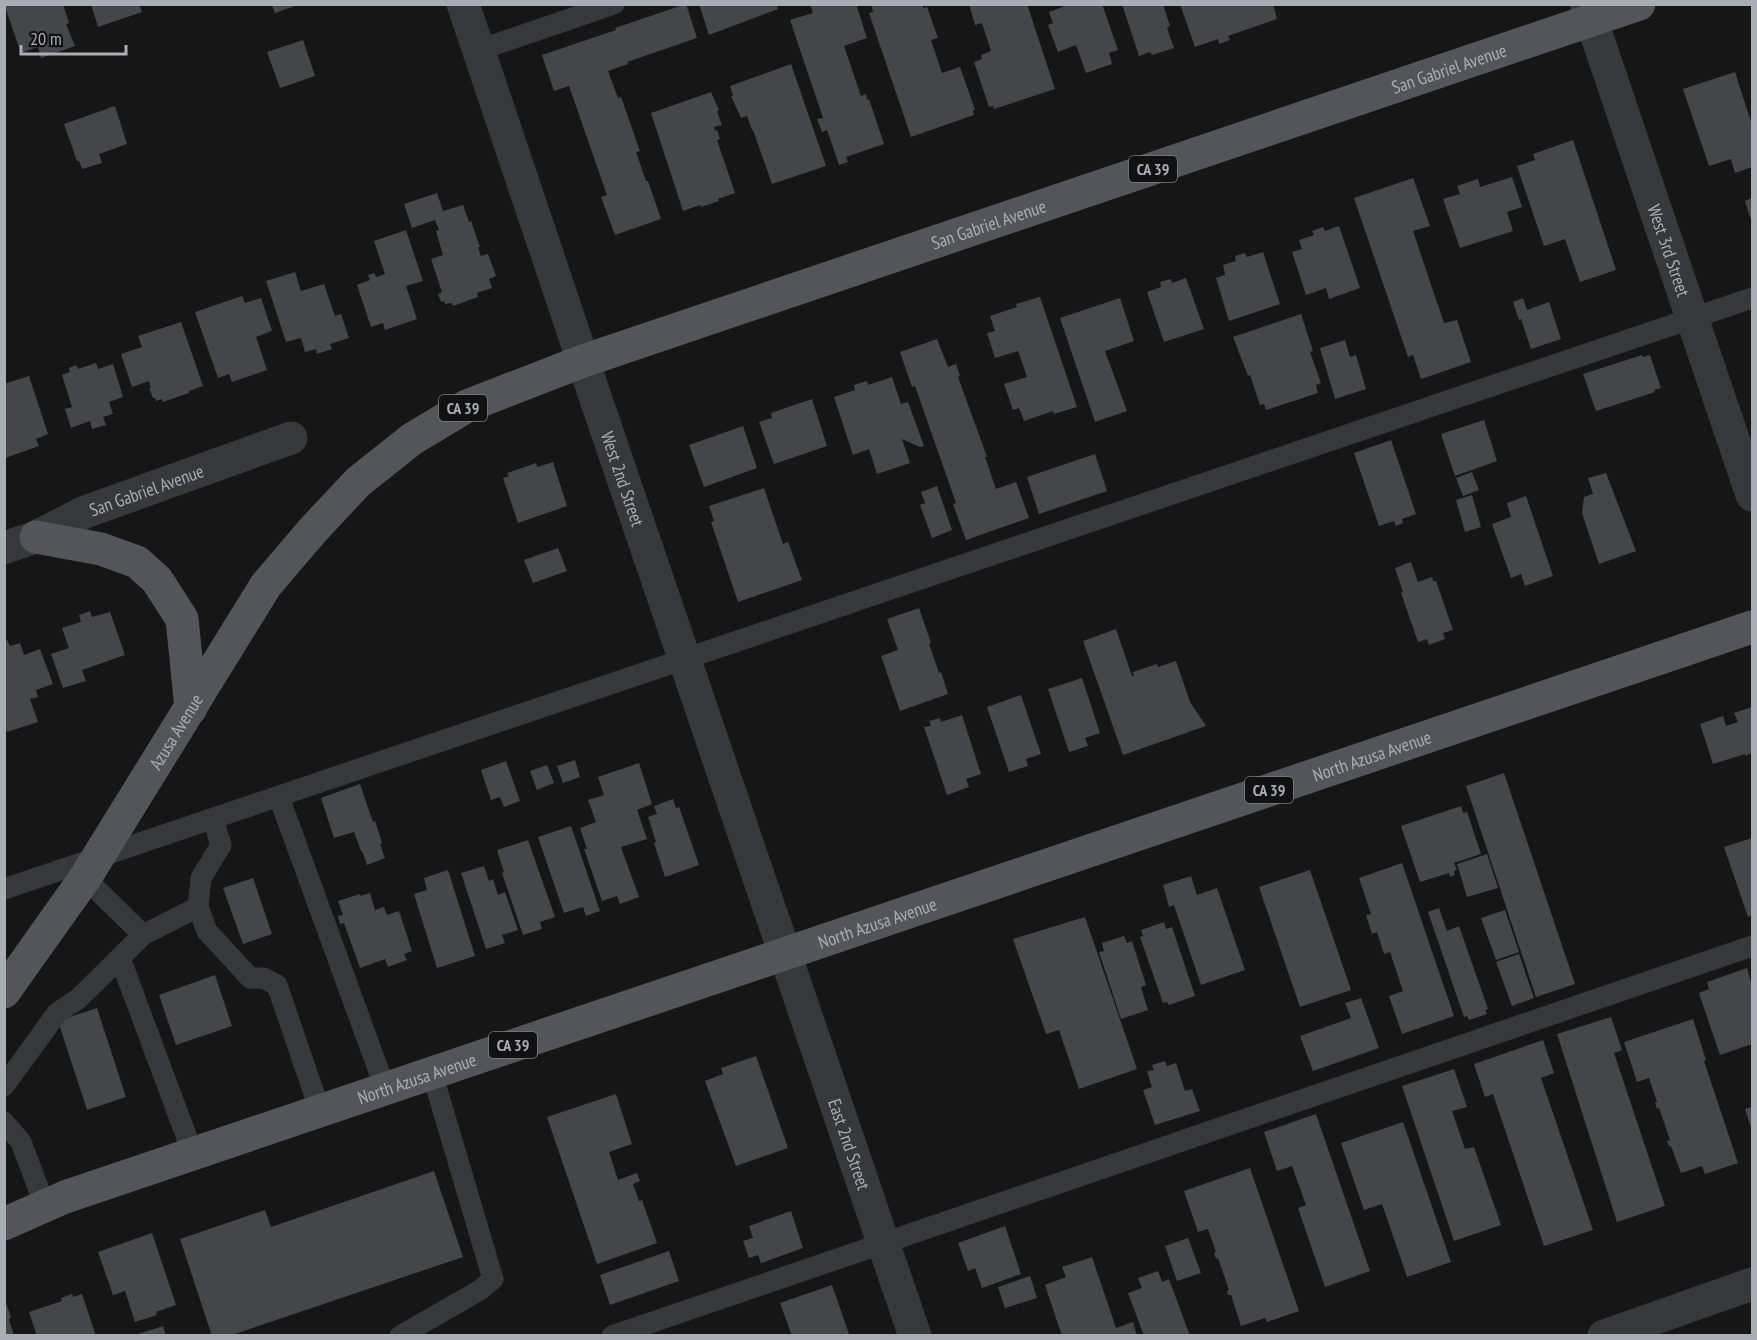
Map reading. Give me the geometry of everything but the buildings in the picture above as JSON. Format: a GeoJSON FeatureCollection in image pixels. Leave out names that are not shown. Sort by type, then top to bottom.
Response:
{"type":"FeatureCollection","features":[{"type":"Feature","properties":{"kind":"main road","name":"San Gabriel Avenue"},"geometry":{"type":"LineString","coordinates":[[358,482],[412,439],[467,406],[583,361],[1588,13],[1639,4]]}},
{"type":"Feature","properties":{"kind":"main road","name":"Azusa Avenue"},"geometry":{"type":"LineString","coordinates":[[4,992],[92,868],[266,585],[358,482]]}},
{"type":"Feature","properties":{"kind":"main road"},"geometry":{"type":"LineString","coordinates":[[36,537],[101,549],[137,562],[157,580],[182,619],[191,708]]}},
{"type":"Feature","properties":{"kind":"main road","name":"North Azusa Avenue"},"geometry":{"type":"LineString","coordinates":[[4,1224],[64,1197],[1752,627]]}},
{"type":"Feature","properties":{"kind":"street","name":"West 2nd Street"},"geometry":{"type":"LineString","coordinates":[[463,4],[786,953]]}},
{"type":"Feature","properties":{"kind":"street","name":"West 3rd Street"},"geometry":{"type":"LineString","coordinates":[[1588,13],[1752,495]]}},
{"type":"Feature","properties":{"kind":"street","name":"San Gabriel Avenue"},"geometry":{"type":"LineString","coordinates":[[4,548],[36,537],[85,512],[291,438]]}},
{"type":"Feature","properties":{"kind":"street","name":"East 2nd Street"},"geometry":{"type":"LineString","coordinates":[[786,953],[915,1335]]}},
{"type":"Feature","properties":{"kind":"street"},"geometry":{"type":"LineString","coordinates":[[1604,1335],[1752,1284]]}},
{"type":"Feature","properties":{"kind":"lane"},"geometry":{"type":"LineString","coordinates":[[479,51],[614,4]]}},
{"type":"Feature","properties":{"kind":"lane"},"geometry":{"type":"LineString","coordinates":[[4,889],[92,868],[213,819],[1752,298]]}},
{"type":"Feature","properties":{"kind":"lane"},"geometry":{"type":"LineString","coordinates":[[279,797],[385,1088]]}},
{"type":"Feature","properties":{"kind":"lane"},"geometry":{"type":"LineString","coordinates":[[213,819],[221,845],[201,878],[198,907],[207,930],[250,978],[262,978],[277,985],[321,1111]]}},
{"type":"Feature","properties":{"kind":"lane"},"geometry":{"type":"LineString","coordinates":[[92,868],[143,935]]}},
{"type":"Feature","properties":{"kind":"lane"},"geometry":{"type":"LineString","coordinates":[[4,1086],[57,1013],[78,999],[143,935],[198,907]]}},
{"type":"Feature","properties":{"kind":"lane"},"geometry":{"type":"LineString","coordinates":[[612,1335],[1752,946]]}},
{"type":"Feature","properties":{"kind":"lane"},"geometry":{"type":"LineString","coordinates":[[120,958],[193,1154]]}},
{"type":"Feature","properties":{"kind":"lane"},"geometry":{"type":"LineString","coordinates":[[400,1335],[480,1290],[493,1279],[432,1073]]}},
{"type":"Feature","properties":{"kind":"lane"},"geometry":{"type":"LineString","coordinates":[[4,1122],[21,1142],[45,1206]]}}]}
